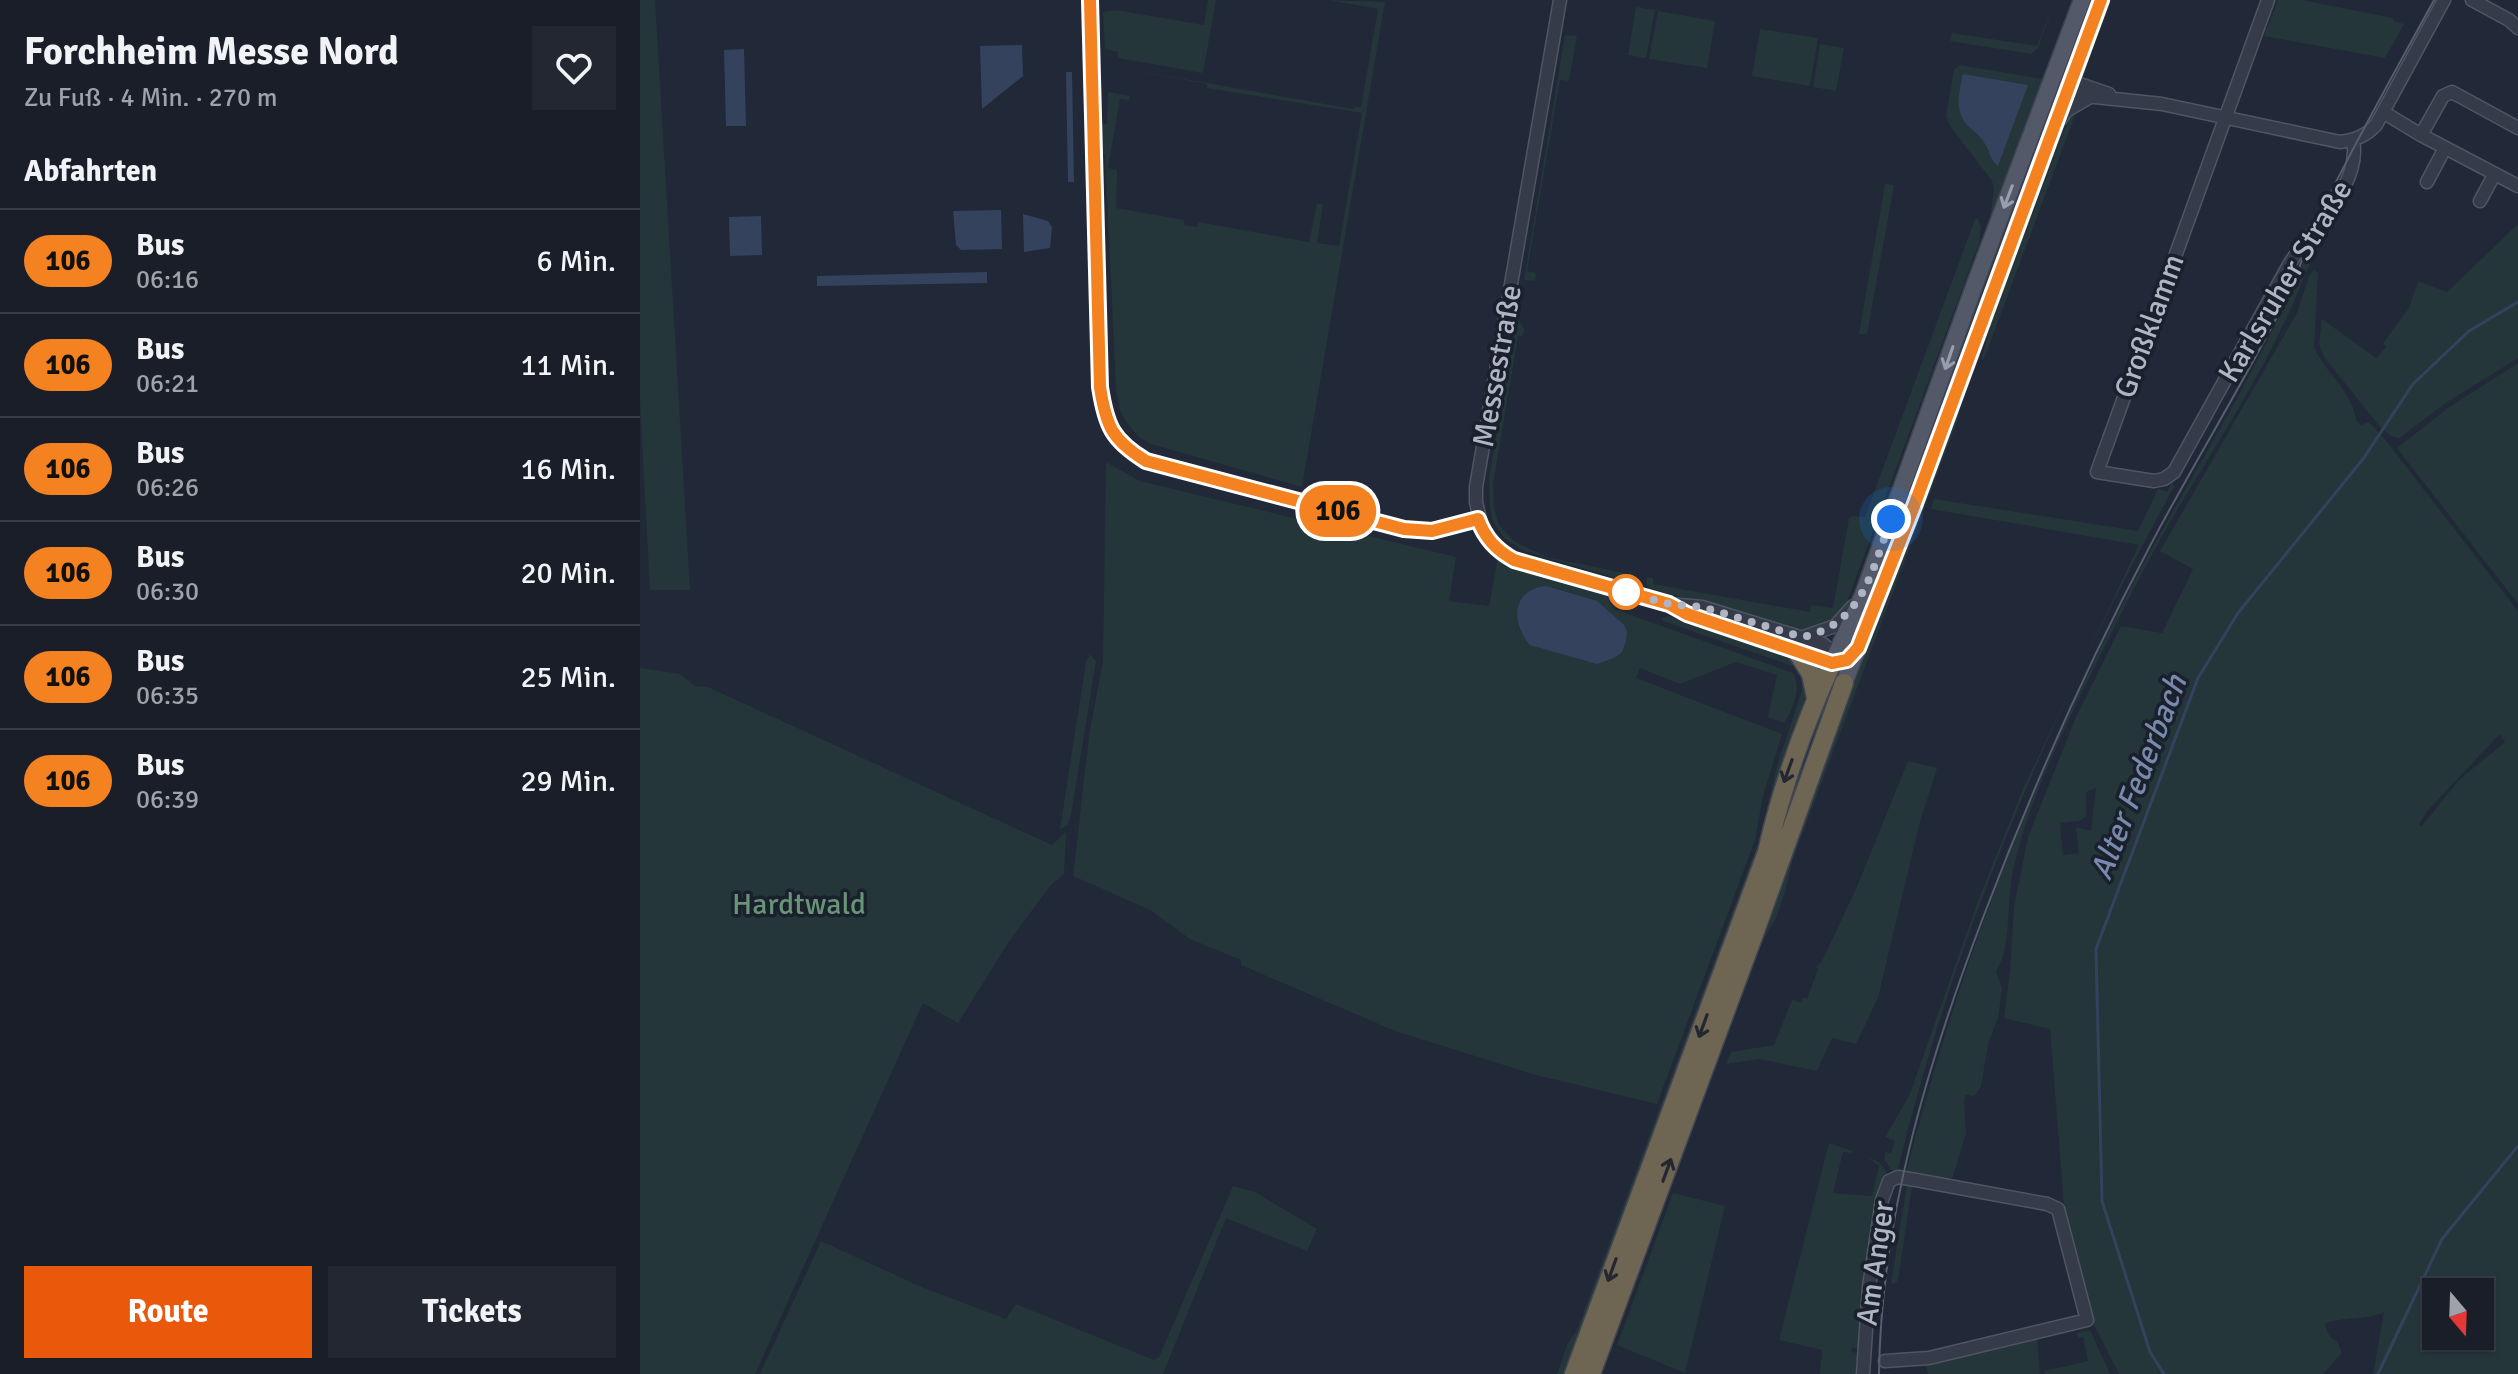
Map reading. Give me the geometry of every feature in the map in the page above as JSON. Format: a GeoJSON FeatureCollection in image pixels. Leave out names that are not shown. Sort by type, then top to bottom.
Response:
{"type":"FeatureCollection","features":[{"type":"Feature","properties":{"kind":"highway"},"geometry":{"type":"LineString","coordinates":[[1800,645],[1816,698]]}},
{"type":"Feature","properties":{"kind":"highway"},"geometry":{"type":"LineString","coordinates":[[1574,1374],[1767,852],[1785,779],[1816,698],[1836,661]]}},
{"type":"Feature","properties":{"kind":"highway"},"geometry":{"type":"LineString","coordinates":[[1591,1374],[1844,683]]}},
{"type":"Feature","properties":{"kind":"main road"},"geometry":{"type":"LineString","coordinates":[[1844,683],[1914,506],[2053,129],[2064,86],[2062,60],[2082,0]]}},
{"type":"Feature","properties":{"kind":"main road"},"geometry":{"type":"LineString","coordinates":[[1844,683],[1836,661],[1863,595],[1975,284],[2101,0]]}},
{"type":"Feature","properties":{"kind":"main road"},"geometry":{"type":"LineString","coordinates":[[1836,661],[1858,648]]}},
{"type":"Feature","properties":{"kind":"street"},"geometry":{"type":"LineString","coordinates":[[1090,0],[1100,387],[1105,417],[1126,448],[1146,461],[1404,529],[1432,531],[1478,519],[1494,546],[1514,560],[1669,604],[1687,614],[1800,645],[1836,661]]}},
{"type":"Feature","properties":{"kind":"street","name":"Messestraße"},"geometry":{"type":"LineString","coordinates":[[1478,519],[1476,487],[1560,0]]}},
{"type":"Feature","properties":{"kind":"street"},"geometry":{"type":"LineString","coordinates":[[2224,118],[2268,0]]}},
{"type":"Feature","properties":{"kind":"street","name":"Karlsruher Straße"},"geometry":{"type":"LineString","coordinates":[[2164,479],[2179,465],[2304,240],[2329,212],[2355,162],[2353,140],[2370,131],[2383,112],[2444,0]]}},
{"type":"Feature","properties":{"kind":"street"},"geometry":{"type":"LineString","coordinates":[[2472,0],[2518,28]]}},
{"type":"Feature","properties":{"kind":"street"},"geometry":{"type":"LineString","coordinates":[[2064,86],[2076,95],[2120,98]]}},
{"type":"Feature","properties":{"kind":"street"},"geometry":{"type":"LineString","coordinates":[[2064,86],[2340,142],[2353,140]]}},
{"type":"Feature","properties":{"kind":"street"},"geometry":{"type":"LineString","coordinates":[[2421,135],[2447,92],[2518,128]]}},
{"type":"Feature","properties":{"kind":"street"},"geometry":{"type":"LineString","coordinates":[[2053,129],[2066,111],[2090,97]]}},
{"type":"Feature","properties":{"kind":"street"},"geometry":{"type":"LineString","coordinates":[[2383,112],[2518,186]]}},
{"type":"Feature","properties":{"kind":"street","name":"Großklamm"},"geometry":{"type":"LineString","coordinates":[[2164,479],[2145,480],[2097,472],[2224,118]]}},
{"type":"Feature","properties":{"kind":"street"},"geometry":{"type":"LineString","coordinates":[[2427,182],[2445,148]]}},
{"type":"Feature","properties":{"kind":"street"},"geometry":{"type":"LineString","coordinates":[[2480,201],[2494,175]]}},
{"type":"Feature","properties":{"kind":"street"},"geometry":{"type":"LineString","coordinates":[[1800,645],[1835,626],[1863,595]]}},
{"type":"Feature","properties":{"kind":"street","name":"Am Anger"},"geometry":{"type":"LineString","coordinates":[[1863,1374],[1869,1287],[1885,1188],[1889,1181],[1896,1177],[1916,1180],[2047,1204],[2058,1209],[2087,1320],[1929,1358],[1885,1361]]}},
{"type":"Feature","properties":{"kind":"green space"},"geometry":{"type":"Polygon","coordinates":[[[640,0],[655,0],[690,590],[650,590],[640,402],[640,0]]]}},
{"type":"Feature","properties":{"kind":"green space"},"geometry":{"type":"Polygon","coordinates":[[[1208,0],[1216,0],[1203,73],[1118,58],[1118,52],[1105,49],[1103,12],[1116,10],[1204,25],[1208,0]]]}},
{"type":"Feature","properties":{"kind":"green space"},"geometry":{"type":"Polygon","coordinates":[[[1328,0],[1385,2],[1302,487],[1151,444],[1139,437],[1126,422],[1116,389],[1105,154],[1099,154],[1098,140],[1100,125],[1107,124],[1108,92],[1130,96],[1129,100],[1120,99],[1108,168],[1117,170],[1116,208],[1184,220],[1184,225],[1197,227],[1198,222],[1309,242],[1317,204],[1323,204],[1317,243],[1339,246],[1362,113],[1207,88],[1207,84],[1105,65],[1354,109],[1361,107],[1378,9],[1328,0]]]}},
{"type":"Feature","properties":{"kind":"green space"},"geometry":{"type":"Polygon","coordinates":[[[2055,0],[2038,48],[2031,54],[1950,41],[1952,33],[2037,46],[2055,0]]]}},
{"type":"Feature","properties":{"kind":"green space"},"geometry":{"type":"Polygon","coordinates":[[[2278,0],[2302,0],[2393,18],[2404,24],[2385,58],[2264,36],[2278,0]]]}},
{"type":"Feature","properties":{"kind":"green space"},"geometry":{"type":"Polygon","coordinates":[[[1636,7],[1655,10],[1646,58],[1628,55],[1636,7]]]}},
{"type":"Feature","properties":{"kind":"green space"},"geometry":{"type":"Polygon","coordinates":[[[1658,11],[1715,21],[1707,68],[1649,59],[1658,11]]]}},
{"type":"Feature","properties":{"kind":"green space"},"geometry":{"type":"Polygon","coordinates":[[[1760,29],[1818,38],[1810,86],[1752,76],[1760,29]]]}},
{"type":"Feature","properties":{"kind":"green space"},"geometry":{"type":"Polygon","coordinates":[[[1565,35],[1577,36],[1569,81],[1560,80],[1527,271],[1536,273],[1535,281],[1524,280],[1565,35]]]}},
{"type":"Feature","properties":{"kind":"green space"},"geometry":{"type":"Polygon","coordinates":[[[1820,44],[1844,48],[1836,91],[1813,87],[1820,44]]]}},
{"type":"Feature","properties":{"kind":"green space"},"geometry":{"type":"Polygon","coordinates":[[[1959,65],[2043,79],[1989,224],[1994,189],[1992,181],[1950,126],[1946,116],[1954,70],[1959,65]]]}},
{"type":"Feature","properties":{"kind":"green space"},"geometry":{"type":"Polygon","coordinates":[[[2051,102],[2015,206],[2012,225],[1860,634],[1848,650],[1863,618],[2051,102]]]}},
{"type":"Feature","properties":{"kind":"green space"},"geometry":{"type":"Polygon","coordinates":[[[2077,110],[1984,359],[1981,360],[1992,322],[2062,135],[2071,115],[2077,110]]]}},
{"type":"Feature","properties":{"kind":"green space"},"geometry":{"type":"Polygon","coordinates":[[[1885,184],[1894,185],[1867,334],[1859,334],[1885,184]]]}},
{"type":"Feature","properties":{"kind":"green space"},"geometry":{"type":"Polygon","coordinates":[[[1975,219],[1978,219],[1981,228],[1979,243],[1846,605],[1841,611],[1831,621],[1818,627],[1796,630],[1649,588],[1647,577],[1653,578],[1653,584],[1810,612],[1811,605],[1833,608],[1849,518],[1865,517],[1975,219]]]}},
{"type":"Feature","properties":{"kind":"green space"},"geometry":{"type":"Polygon","coordinates":[[[2518,224],[2518,358],[2446,403],[2399,438],[2391,436],[2380,427],[2324,357],[2319,344],[2322,319],[2376,358],[2386,347],[2383,343],[2409,308],[2418,281],[2447,292],[2518,224]]]}},
{"type":"Feature","properties":{"kind":"green space"},"geometry":{"type":"Polygon","coordinates":[[[2321,234],[2317,251],[2278,336],[2145,568],[2082,692],[2040,785],[2012,876],[2004,951],[1996,971],[2002,989],[1998,1018],[1988,1044],[1981,1087],[1974,1096],[1966,1095],[1964,1100],[1966,1133],[1953,1177],[1948,1180],[1906,1173],[1971,956],[2055,745],[2144,563],[2247,381],[2293,287],[2312,239],[2321,234]]]}},
{"type":"Feature","properties":{"kind":"green space"},"geometry":{"type":"Polygon","coordinates":[[[2314,270],[2318,273],[2314,347],[2344,391],[2356,420],[2361,425],[2369,422],[2384,438],[2518,611],[2518,1374],[2373,1374],[2384,1312],[2325,1324],[2342,1353],[2323,1374],[2119,1374],[2091,1319],[2064,1205],[2050,1029],[2004,1018],[2014,907],[2028,837],[2076,717],[2121,626],[2162,633],[2193,569],[2160,551],[2297,313],[2309,276],[2314,270]],[[2500,734],[2428,810],[2419,824],[2421,827],[2459,780],[2505,742],[2500,734]],[[2096,788],[2086,792],[2086,817],[2060,823],[2063,855],[2079,853],[2076,827],[2091,831],[2096,788]]]}},
{"type":"Feature","properties":{"kind":"green space"},"geometry":{"type":"Polygon","coordinates":[[[1517,318],[1525,330],[1522,336],[1518,336],[1493,484],[1494,508],[1499,525],[1515,542],[1547,557],[1634,575],[1632,583],[1619,585],[1616,578],[1524,551],[1504,538],[1493,522],[1489,478],[1517,318]]]}},
{"type":"Feature","properties":{"kind":"green space"},"geometry":{"type":"Polygon","coordinates":[[[2518,363],[2518,604],[2397,448],[2448,408],[2518,363]]]}},
{"type":"Feature","properties":{"kind":"green space"},"geometry":{"type":"Polygon","coordinates":[[[1958,412],[1960,414],[1793,859],[1776,918],[1764,939],[1800,826],[1933,469],[1958,412]]]}},
{"type":"Feature","properties":{"kind":"green space"},"geometry":{"type":"Polygon","coordinates":[[[1106,462],[1140,481],[1456,557],[1449,601],[1489,606],[1498,557],[1518,567],[1609,593],[1609,602],[1614,609],[1793,673],[1796,692],[1784,723],[1768,717],[1777,675],[1736,662],[1680,684],[1640,668],[1636,678],[1782,734],[1763,796],[1755,840],[1657,1104],[1536,1075],[1395,1031],[1241,965],[1241,960],[1190,939],[1150,910],[1073,876],[1089,736],[1103,661],[1106,462]]]}},
{"type":"Feature","properties":{"kind":"green space"},"geometry":{"type":"Polygon","coordinates":[[[2172,481],[2174,487],[2089,652],[2013,821],[1948,995],[1897,1173],[1894,1173],[1884,1160],[1885,1152],[1891,1153],[1895,1141],[1885,1137],[1909,1096],[1978,901],[2023,789],[2139,545],[1931,509],[1934,499],[2138,531],[2158,489],[2167,492],[2172,481]]]}},
{"type":"Feature","properties":{"kind":"green space"},"geometry":{"type":"Polygon","coordinates":[[[1669,616],[1781,654],[1797,666],[1809,687],[1776,782],[1763,838],[1749,879],[1565,1374],[1557,1374],[1567,1345],[1577,1330],[1760,838],[1777,766],[1802,690],[1801,675],[1795,667],[1663,621],[1662,618],[1669,616]]]}},
{"type":"Feature","properties":{"kind":"green space"},"geometry":{"type":"Polygon","coordinates":[[[1090,654],[1096,661],[1071,815],[1068,825],[1060,829],[1086,662],[1090,654]]]}},
{"type":"Feature","properties":{"kind":"green space","name":"Hardtwald"},"geometry":{"type":"Polygon","coordinates":[[[640,668],[680,674],[695,686],[708,687],[1052,845],[1066,832],[1064,874],[1050,886],[1010,940],[958,1023],[923,1003],[755,1374],[640,1374],[640,668]]]}},
{"type":"Feature","properties":{"kind":"green space"},"geometry":{"type":"Polygon","coordinates":[[[1908,761],[1937,768],[1919,825],[1878,998],[1856,1044],[1832,1038],[1817,1071],[1759,1059],[1726,1064],[1731,1052],[1774,1045],[1792,1000],[1801,1003],[1803,998],[1807,999],[1818,969],[1816,967],[1822,961],[1856,889],[1908,761]]]}},
{"type":"Feature","properties":{"kind":"green space"},"geometry":{"type":"Polygon","coordinates":[[[1829,1143],[1852,1151],[1843,1152],[1833,1193],[1872,1196],[1879,1166],[1866,1156],[1880,1163],[1887,1173],[1861,1349],[1851,1348],[1852,1352],[1858,1353],[1859,1374],[1820,1374],[1822,1350],[1779,1340],[1829,1143]]]}},
{"type":"Feature","properties":{"kind":"green space"},"geometry":{"type":"Polygon","coordinates":[[[1907,1184],[1912,1187],[1898,1280],[1894,1284],[1891,1283],[1907,1184]]]}},
{"type":"Feature","properties":{"kind":"green space"},"geometry":{"type":"Polygon","coordinates":[[[1233,1186],[1255,1192],[1317,1229],[1307,1251],[1226,1218],[1163,1374],[760,1374],[821,1241],[924,1288],[1006,1319],[1016,1304],[1154,1360],[1159,1357],[1233,1186]]]}},
{"type":"Feature","properties":{"kind":"green space"},"geometry":{"type":"Polygon","coordinates":[[[1673,1193],[1725,1206],[1685,1373],[1617,1345],[1673,1193]]]}},
{"type":"Feature","properties":{"kind":"green space"},"geometry":{"type":"Polygon","coordinates":[[[2090,1330],[2110,1374],[2045,1374],[2044,1371],[2088,1361],[2083,1337],[2078,1338],[2077,1333],[2090,1330]]]}},
{"type":"Feature","properties":{"kind":"green space"},"geometry":{"type":"Polygon","coordinates":[[[2037,1338],[2040,1374],[1928,1374],[1925,1363],[2037,1338]]]}},
{"type":"Feature","properties":{"kind":"water"},"geometry":{"type":"Polygon","coordinates":[[[1022,45],[1023,76],[982,109],[980,46],[1022,45]]]}},
{"type":"Feature","properties":{"kind":"water"},"geometry":{"type":"Polygon","coordinates":[[[744,49],[746,126],[726,126],[724,50],[744,49]]]}},
{"type":"Feature","properties":{"kind":"water"},"geometry":{"type":"Polygon","coordinates":[[[1066,72],[1072,72],[1074,182],[1068,182],[1066,72]]]}},
{"type":"Feature","properties":{"kind":"water"},"geometry":{"type":"Polygon","coordinates":[[[1963,74],[2028,85],[1998,166],[1960,113],[1963,74]]]}},
{"type":"Feature","properties":{"kind":"water"},"geometry":{"type":"Polygon","coordinates":[[[1001,210],[1002,249],[961,250],[956,245],[953,211],[1001,210]]]}},
{"type":"Feature","properties":{"kind":"water"},"geometry":{"type":"Polygon","coordinates":[[[1023,214],[1048,221],[1052,227],[1050,248],[1024,252],[1023,214]]]}},
{"type":"Feature","properties":{"kind":"water"},"geometry":{"type":"Polygon","coordinates":[[[761,216],[762,255],[730,256],[729,217],[761,216]]]}},
{"type":"Feature","properties":{"kind":"water"},"geometry":{"type":"Polygon","coordinates":[[[987,272],[987,283],[817,286],[817,276],[987,272]]]}},
{"type":"Feature","properties":{"kind":"water"},"geometry":{"type":"Polygon","coordinates":[[[1546,586],[1597,601],[1627,631],[1622,652],[1597,664],[1530,645],[1520,627],[1518,608],[1526,594],[1546,586]]]}},
{"type":"Feature","properties":{"kind":"waterway","name":"Alter Federbach"},"geometry":{"type":"LineString","coordinates":[[2164,1374],[2150,1352],[2102,1201],[2096,949],[2198,678],[2238,613],[2363,459],[2413,384],[2469,331],[2518,302]]}},
{"type":"Feature","properties":{"kind":"waterway","name":"Alter Federbach"},"geometry":{"type":"LineString","coordinates":[[2378,1374],[2442,1239],[2518,1146]]}},
{"type":"Feature","properties":{"kind":"tram line"},"geometry":{"type":"LineString","coordinates":[[1879,1374],[1888,1256],[1911,1140],[1963,970],[2002,868],[2104,636],[2166,516],[2281,309],[2321,212],[2434,0]]}},
{"type":"Feature","properties":{"kind":"bus line","name":"106"},"geometry":{"type":"LineString","coordinates":[[1090,0],[1100,387],[1109,428],[1126,448],[1146,461],[1404,529],[1432,531],[1478,519],[1494,546],[1503,554],[1531,567],[1669,604],[1687,614],[1832,663],[1847,660],[1858,648],[1914,506],[2101,0]]}},
{"type":"Feature","properties":{"kind":"route"},"geometry":{"type":"LineString","coordinates":[[1626,592],[1669,604],[1702,607],[1802,637],[1819,634],[1835,626],[1863,595],[1891,519]]}}]}
